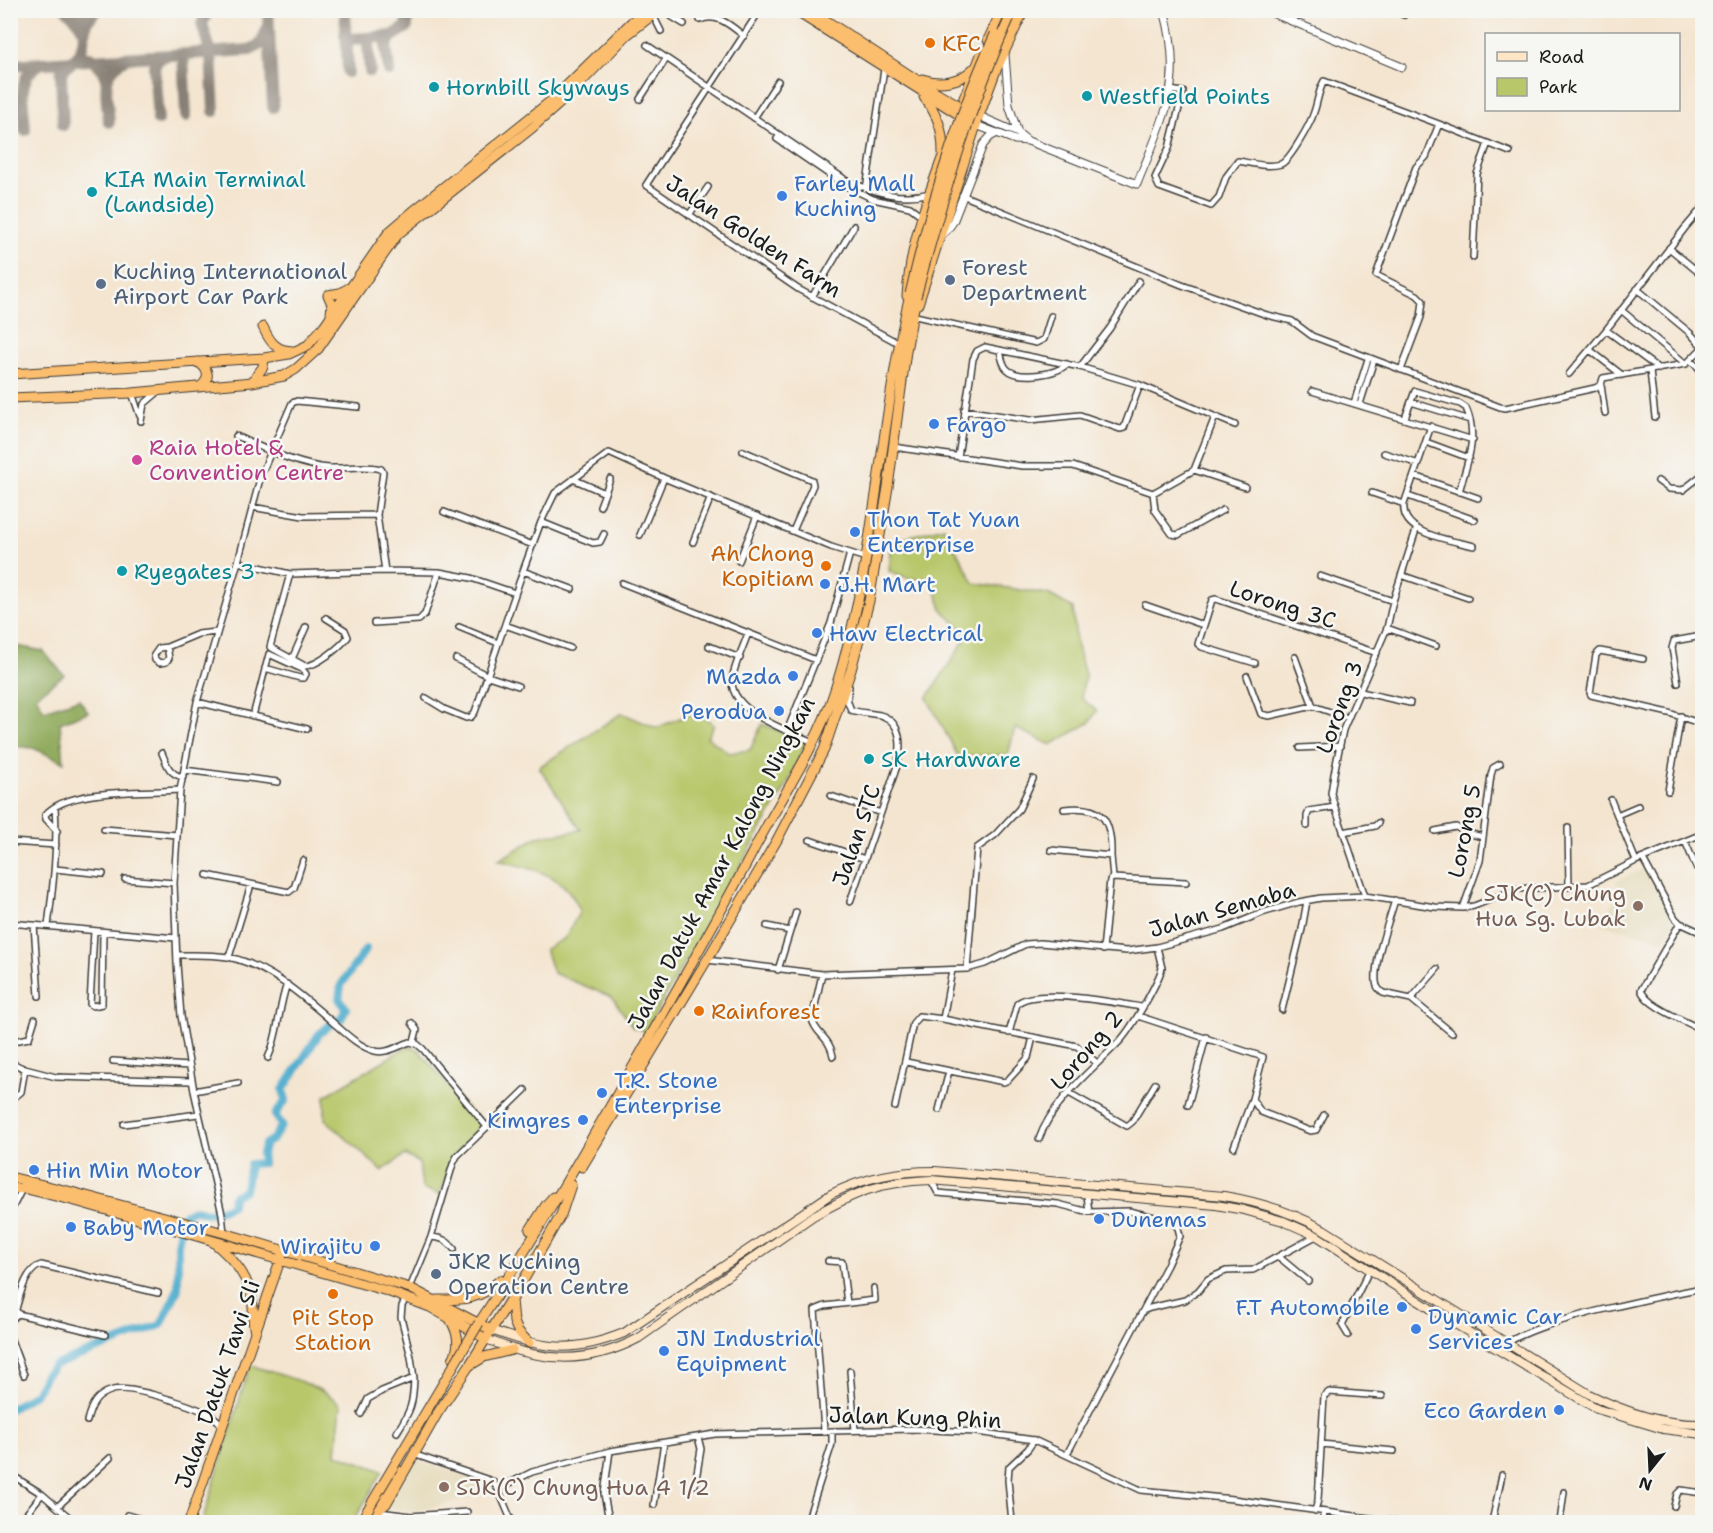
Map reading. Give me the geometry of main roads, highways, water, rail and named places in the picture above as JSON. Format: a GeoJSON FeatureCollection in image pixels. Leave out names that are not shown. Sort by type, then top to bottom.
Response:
{"type":"FeatureCollection","features":[{"type":"Feature","properties":{"kind":"highway"},"geometry":{"type":"LineString","coordinates":[[794,10],[920,92],[965,113]]}},
{"type":"Feature","properties":{"kind":"highway"},"geometry":{"type":"LineString","coordinates":[[810,10],[965,113]]}},
{"type":"Feature","properties":{"kind":"highway"},"geometry":{"type":"LineString","coordinates":[[909,313],[921,298],[968,149],[965,113],[976,66],[1005,10]]}},
{"type":"Feature","properties":{"kind":"highway"},"geometry":{"type":"LineString","coordinates":[[965,113],[984,59],[1005,10]]}},
{"type":"Feature","properties":{"kind":"highway"},"geometry":{"type":"LineString","coordinates":[[965,113],[1013,10]]}},
{"type":"Feature","properties":{"kind":"highway"},"geometry":{"type":"LineString","coordinates":[[909,313],[908,280],[922,216],[943,156],[965,113],[1004,52],[1024,10]]}},
{"type":"Feature","properties":{"kind":"highway"},"geometry":{"type":"LineString","coordinates":[[10,374],[279,357],[298,351],[316,337],[376,249],[399,223],[552,100],[622,29],[654,12]]}},
{"type":"Feature","properties":{"kind":"highway"},"geometry":{"type":"LineString","coordinates":[[10,398],[132,393],[252,382],[284,376],[312,357],[398,234],[543,119],[627,35],[654,12]]}},
{"type":"Feature","properties":{"kind":"highway"},"geometry":{"type":"LineString","coordinates":[[841,30],[841,36],[858,52]]}},
{"type":"Feature","properties":{"kind":"highway"},"geometry":{"type":"LineString","coordinates":[[909,74],[931,82],[948,81],[965,76],[976,66]]}},
{"type":"Feature","properties":{"kind":"highway"},"geometry":{"type":"LineString","coordinates":[[920,92],[940,122],[943,156]]}},
{"type":"Feature","properties":{"kind":"highway","name":"Jalan Datuk Amar Kalong Ningkan"},"geometry":{"type":"LineString","coordinates":[[569,1183],[719,916],[813,742],[834,693],[850,639],[868,547],[900,345],[926,229],[965,113]]}},
{"type":"Feature","properties":{"kind":"highway"},"geometry":{"type":"LineString","coordinates":[[949,141],[959,138],[968,149]]}},
{"type":"Feature","properties":{"kind":"highway"},"geometry":{"type":"LineString","coordinates":[[330,317],[332,304],[328,295],[350,288]]}},
{"type":"Feature","properties":{"kind":"highway","name":"Jalan Datuk Amar Kalong Ningkan"},"geometry":{"type":"LineString","coordinates":[[368,1516],[453,1365],[707,960],[777,840],[819,761],[851,670],[869,600],[894,447],[909,313]]}},
{"type":"Feature","properties":{"kind":"highway"},"geometry":{"type":"LineString","coordinates":[[263,327],[274,346],[279,349],[298,351]]}},
{"type":"Feature","properties":{"kind":"highway"},"geometry":{"type":"LineString","coordinates":[[252,382],[263,367],[264,358]]}},
{"type":"Feature","properties":{"kind":"highway"},"geometry":{"type":"LineString","coordinates":[[198,362],[208,374],[204,384],[200,387]]}},
{"type":"Feature","properties":{"kind":"highway"},"geometry":{"type":"LineString","coordinates":[[763,832],[780,806],[789,805],[789,811],[777,840]]}},
{"type":"Feature","properties":{"kind":"highway"},"geometry":{"type":"LineString","coordinates":[[10,1178],[68,1191],[182,1227],[209,1239],[266,1255],[282,1254]]}},
{"type":"Feature","properties":{"kind":"highway"},"geometry":{"type":"LineString","coordinates":[[368,1516],[369,1500],[500,1280],[546,1205],[569,1183]]}},
{"type":"Feature","properties":{"kind":"highway"},"geometry":{"type":"LineString","coordinates":[[368,1516],[386,1504],[437,1414],[517,1289],[561,1215],[569,1183]]}},
{"type":"Feature","properties":{"kind":"highway"},"geometry":{"type":"LineString","coordinates":[[10,1188],[182,1227],[224,1233],[262,1244],[282,1254]]}},
{"type":"Feature","properties":{"kind":"highway"},"geometry":{"type":"LineString","coordinates":[[209,1239],[234,1261],[243,1275],[252,1295],[255,1333]]}},
{"type":"Feature","properties":{"kind":"highway"},"geometry":{"type":"LineString","coordinates":[[262,1244],[267,1251],[266,1255]]}},
{"type":"Feature","properties":{"kind":"highway","name":"Jalan Datuk Tawi Sli"},"geometry":{"type":"LineString","coordinates":[[189,1522],[282,1254],[434,1300],[476,1322],[488,1334]]}},
{"type":"Feature","properties":{"kind":"highway"},"geometry":{"type":"LineString","coordinates":[[434,1300],[480,1296],[489,1292],[500,1280]]}},
{"type":"Feature","properties":{"kind":"highway"},"geometry":{"type":"LineString","coordinates":[[517,1289],[512,1300],[514,1322],[518,1331],[529,1343]]}},
{"type":"Feature","properties":{"kind":"highway","name":"Jalan Datuk Tawi Sli"},"geometry":{"type":"LineString","coordinates":[[408,1293],[470,1331],[488,1334]]}},
{"type":"Feature","properties":{"kind":"highway"},"geometry":{"type":"LineString","coordinates":[[450,1319],[456,1332],[458,1351]]}},
{"type":"Feature","properties":{"kind":"highway"},"geometry":{"type":"LineString","coordinates":[[469,1366],[484,1357],[512,1350]]}},
{"type":"Feature","properties":{"kind":"main road"},"geometry":{"type":"LineString","coordinates":[[488,1334],[552,1346],[583,1346],[624,1333],[831,1194],[877,1176],[910,1171],[935,1171],[1224,1196],[1284,1211],[1323,1229],[1562,1379],[1598,1399],[1647,1416],[1702,1424]]}},
{"type":"Feature","properties":{"kind":"main road"},"geometry":{"type":"LineString","coordinates":[[488,1334],[512,1350],[532,1355],[569,1358],[619,1348],[639,1338],[813,1216],[843,1199],[869,1188],[900,1181],[931,1180],[1216,1205],[1283,1221],[1317,1236],[1461,1328],[1597,1409],[1663,1429],[1702,1434]]}},
{"type":"Feature","properties":{"kind":"waterway"},"geometry":{"type":"LineString","coordinates":[[825,12],[831,16]]}},
{"type":"Feature","properties":{"kind":"waterway"},"geometry":{"type":"LineString","coordinates":[[10,1409],[36,1393],[45,1375],[55,1365],[161,1325],[178,1289],[178,1244],[184,1215],[195,1209],[204,1213],[223,1209],[232,1205],[233,1196],[245,1190],[250,1164],[263,1163],[262,1153],[265,1144],[273,1139],[282,1125],[275,1115],[286,1100],[283,1090],[319,1034],[336,1020],[341,1019],[346,1008],[339,999],[341,985],[366,949]]}},
{"type":"Feature","properties":{"kind":"place","name":"KFC"},"geometry":{"type":"Point","coordinates":[930,43]}},
{"type":"Feature","properties":{"kind":"place","name":"Hornbill Skyways"},"geometry":{"type":"Point","coordinates":[434,87]}},
{"type":"Feature","properties":{"kind":"place","name":"Westfield Points"},"geometry":{"type":"Point","coordinates":[1087,96]}},
{"type":"Feature","properties":{"kind":"place","name":"KIA Main Terminal (Landside)"},"geometry":{"type":"Point","coordinates":[92,192]}},
{"type":"Feature","properties":{"kind":"place","name":"Farley Mall Kuching"},"geometry":{"type":"Point","coordinates":[782,196]}},
{"type":"Feature","properties":{"kind":"place","name":"Forest Department"},"geometry":{"type":"Point","coordinates":[950,280]}},
{"type":"Feature","properties":{"kind":"place","name":"Kuching International Airport Car Park"},"geometry":{"type":"Point","coordinates":[101,284]}},
{"type":"Feature","properties":{"kind":"place","name":"Fargo"},"geometry":{"type":"Point","coordinates":[934,424]}},
{"type":"Feature","properties":{"kind":"place","name":"Raia Hotel & Convention Centre"},"geometry":{"type":"Point","coordinates":[137,460]}},
{"type":"Feature","properties":{"kind":"place","name":"Thon Tat Yuan Enterprise"},"geometry":{"type":"Point","coordinates":[855,532]}},
{"type":"Feature","properties":{"kind":"place","name":"Ah Chong Kopitiam"},"geometry":{"type":"Point","coordinates":[826,566]}},
{"type":"Feature","properties":{"kind":"place","name":"Ryegates 3"},"geometry":{"type":"Point","coordinates":[122,571]}},
{"type":"Feature","properties":{"kind":"place","name":"J.H. Mart"},"geometry":{"type":"Point","coordinates":[825,584]}},
{"type":"Feature","properties":{"kind":"place","name":"Haw Electrical"},"geometry":{"type":"Point","coordinates":[817,633]}},
{"type":"Feature","properties":{"kind":"place","name":"Mazda"},"geometry":{"type":"Point","coordinates":[793,676]}},
{"type":"Feature","properties":{"kind":"place","name":"Perodua"},"geometry":{"type":"Point","coordinates":[779,711]}},
{"type":"Feature","properties":{"kind":"place","name":"SK Hardware"},"geometry":{"type":"Point","coordinates":[869,759]}},
{"type":"Feature","properties":{"kind":"place","name":"SJK(C) Chung Hua Sg. Lubak"},"geometry":{"type":"Point","coordinates":[1638,906]}},
{"type":"Feature","properties":{"kind":"place","name":"Rainforest"},"geometry":{"type":"Point","coordinates":[699,1011]}},
{"type":"Feature","properties":{"kind":"place","name":"T.R. Stone Enterprise"},"geometry":{"type":"Point","coordinates":[602,1093]}},
{"type":"Feature","properties":{"kind":"place","name":"Kimgres"},"geometry":{"type":"Point","coordinates":[583,1120]}},
{"type":"Feature","properties":{"kind":"place","name":"Hin Min Motor"},"geometry":{"type":"Point","coordinates":[34,1170]}},
{"type":"Feature","properties":{"kind":"place","name":"Dunemas"},"geometry":{"type":"Point","coordinates":[1099,1219]}},
{"type":"Feature","properties":{"kind":"place","name":"Baby Motor"},"geometry":{"type":"Point","coordinates":[71,1227]}},
{"type":"Feature","properties":{"kind":"place","name":"Wirajitu"},"geometry":{"type":"Point","coordinates":[375,1246]}},
{"type":"Feature","properties":{"kind":"place","name":"JKR Kuching Operation Centre"},"geometry":{"type":"Point","coordinates":[436,1274]}},
{"type":"Feature","properties":{"kind":"place","name":"Pit Stop Station"},"geometry":{"type":"Point","coordinates":[333,1294]}},
{"type":"Feature","properties":{"kind":"place","name":"F.T Automobile"},"geometry":{"type":"Point","coordinates":[1402,1307]}},
{"type":"Feature","properties":{"kind":"place","name":"Dynamic Car Services"},"geometry":{"type":"Point","coordinates":[1416,1329]}},
{"type":"Feature","properties":{"kind":"place","name":"JN Industrial Equipment"},"geometry":{"type":"Point","coordinates":[664,1351]}},
{"type":"Feature","properties":{"kind":"place","name":"Eco Garden"},"geometry":{"type":"Point","coordinates":[1559,1410]}},
{"type":"Feature","properties":{"kind":"place","name":"SJK(C) Chung Hua 4 1/2"},"geometry":{"type":"Point","coordinates":[444,1487]}}]}
